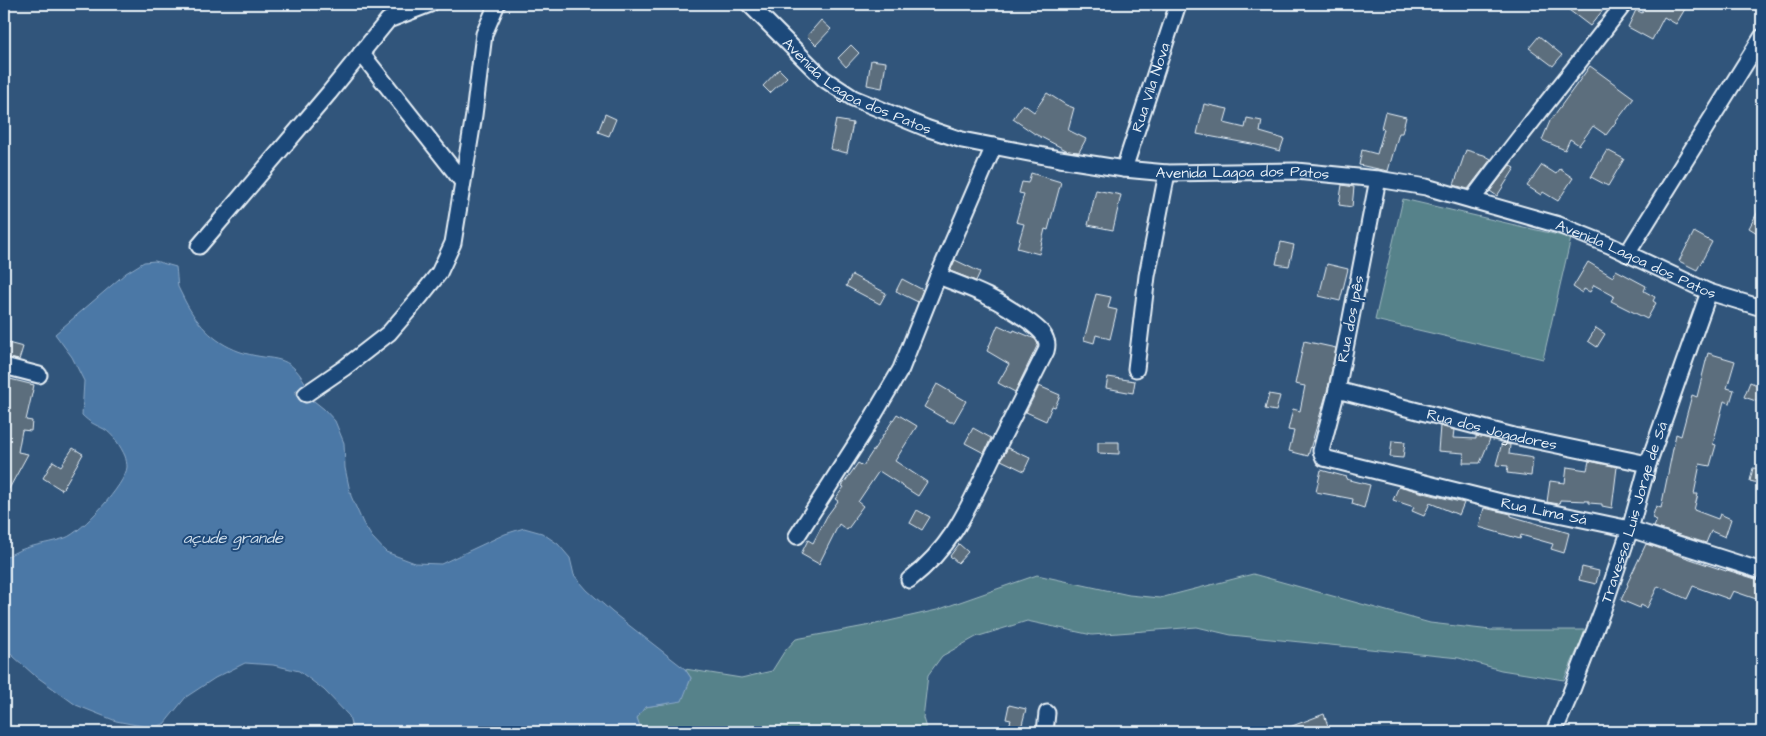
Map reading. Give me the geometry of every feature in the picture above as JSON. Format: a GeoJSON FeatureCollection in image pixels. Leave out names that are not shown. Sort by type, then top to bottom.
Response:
{"type":"FeatureCollection","features":[{"type":"Feature","properties":{"kind":"street"},"geometry":{"type":"LineString","coordinates":[[199,246],[388,20],[430,4]]}},
{"type":"Feature","properties":{"kind":"street"},"geometry":{"type":"LineString","coordinates":[[306,394],[344,368],[389,333],[439,273],[453,243],[474,115],[484,34],[497,4]]}},
{"type":"Feature","properties":{"kind":"street","name":"Avenida Lagoa dos Patos"},"geometry":{"type":"LineString","coordinates":[[749,4],[824,79],[854,98],[926,128],[962,140],[1124,169],[1167,173],[1296,171],[1378,179],[1426,187],[1559,225],[1709,292],[1762,308]]}},
{"type":"Feature","properties":{"kind":"street","name":"Rua Vila Nova"},"geometry":{"type":"LineString","coordinates":[[1124,169],[1178,4]]}},
{"type":"Feature","properties":{"kind":"street"},"geometry":{"type":"LineString","coordinates":[[1472,200],[1515,140],[1624,4]]}},
{"type":"Feature","properties":{"kind":"street"},"geometry":{"type":"LineString","coordinates":[[1627,254],[1762,37]]}},
{"type":"Feature","properties":{"kind":"street"},"geometry":{"type":"LineString","coordinates":[[361,53],[462,181]]}},
{"type":"Feature","properties":{"kind":"street"},"geometry":{"type":"LineString","coordinates":[[797,536],[865,430],[901,369],[938,276],[994,146]]}},
{"type":"Feature","properties":{"kind":"street"},"geometry":{"type":"LineString","coordinates":[[1136,369],[1147,276],[1167,173]]}},
{"type":"Feature","properties":{"kind":"street","name":"Rua dos Ipês"},"geometry":{"type":"LineString","coordinates":[[1324,458],[1321,451],[1337,390],[1378,179]]}},
{"type":"Feature","properties":{"kind":"street"},"geometry":{"type":"LineString","coordinates":[[909,580],[926,567],[942,550],[961,522],[1046,351],[1047,345],[1046,339],[1041,332],[1004,304],[986,294],[938,276]]}},
{"type":"Feature","properties":{"kind":"street","name":"Travessa Luis Jorge de Sá"},"geometry":{"type":"LineString","coordinates":[[1554,732],[1600,618],[1630,529],[1648,464],[1709,292]]}},
{"type":"Feature","properties":{"kind":"street"},"geometry":{"type":"LineString","coordinates":[[4,366],[39,375]]}},
{"type":"Feature","properties":{"kind":"street","name":"Rua dos Jogadores"},"geometry":{"type":"LineString","coordinates":[[1337,390],[1514,436],[1648,464]]}},
{"type":"Feature","properties":{"kind":"street","name":"Rua Lima Sá"},"geometry":{"type":"LineString","coordinates":[[1324,458],[1501,502],[1630,529],[1762,570]]}},
{"type":"Feature","properties":{"kind":"street"},"geometry":{"type":"LineString","coordinates":[[1045,732],[1047,713]]}},
{"type":"Feature","properties":{"kind":"green space"},"geometry":{"type":"Polygon","coordinates":[[[1403,199],[1571,238],[1543,359],[1375,320],[1403,199]]]}},
{"type":"Feature","properties":{"kind":"green space"},"geometry":{"type":"Polygon","coordinates":[[[1253,574],[1430,623],[1491,630],[1586,630],[1564,680],[1501,670],[1459,658],[1231,635],[1197,627],[1092,635],[1027,621],[976,637],[942,656],[928,675],[923,718],[927,732],[676,732],[640,729],[637,718],[645,707],[669,703],[687,688],[691,678],[685,669],[741,678],[772,671],[784,652],[796,639],[937,610],[1037,575],[1129,595],[1160,598],[1253,574]]]}},
{"type":"Feature","properties":{"kind":"water","name":"açude grande"},"geometry":{"type":"Polygon","coordinates":[[[155,261],[176,267],[178,287],[190,310],[202,326],[217,340],[244,353],[280,360],[293,367],[299,374],[306,384],[295,392],[295,395],[301,401],[314,401],[335,421],[344,443],[345,468],[351,496],[363,523],[372,537],[386,552],[415,563],[441,564],[505,534],[524,528],[542,533],[558,544],[570,558],[574,575],[587,590],[685,669],[691,678],[682,701],[645,707],[637,718],[641,729],[676,732],[353,732],[349,716],[324,690],[299,671],[273,665],[245,663],[215,678],[186,697],[164,724],[152,728],[116,721],[76,705],[33,674],[4,648],[4,559],[26,548],[65,538],[72,534],[102,507],[119,485],[127,467],[125,456],[114,437],[82,415],[84,381],[72,357],[55,334],[126,273],[144,262],[155,261]]]}},
{"type":"Feature","properties":{"kind":"building"},"geometry":{"type":"Polygon","coordinates":[[[1561,4],[1595,4],[1603,10],[1590,26],[1561,4]]]}},
{"type":"Feature","properties":{"kind":"building"},"geometry":{"type":"Polygon","coordinates":[[[1647,4],[1688,4],[1676,24],[1664,17],[1652,40],[1628,27],[1636,10],[1642,13],[1647,4]]]}},
{"type":"Feature","properties":{"kind":"building"},"geometry":{"type":"Polygon","coordinates":[[[821,20],[831,29],[816,45],[807,36],[821,20]]]}},
{"type":"Feature","properties":{"kind":"building"},"geometry":{"type":"Polygon","coordinates":[[[1539,36],[1562,55],[1553,66],[1529,48],[1539,36]]]}},
{"type":"Feature","properties":{"kind":"building"},"geometry":{"type":"Polygon","coordinates":[[[851,45],[859,53],[846,67],[838,58],[851,45]]]}},
{"type":"Feature","properties":{"kind":"building"},"geometry":{"type":"Polygon","coordinates":[[[871,60],[886,62],[882,88],[867,85],[871,60]]]}},
{"type":"Feature","properties":{"kind":"building"},"geometry":{"type":"Polygon","coordinates":[[[1590,66],[1634,98],[1606,135],[1593,126],[1579,145],[1570,139],[1565,150],[1542,140],[1550,121],[1590,66]]]}},
{"type":"Feature","properties":{"kind":"building"},"geometry":{"type":"Polygon","coordinates":[[[779,69],[787,77],[770,93],[763,86],[779,69]]]}},
{"type":"Feature","properties":{"kind":"building"},"geometry":{"type":"Polygon","coordinates":[[[1047,93],[1074,108],[1068,130],[1086,139],[1079,152],[1068,151],[1035,134],[1013,119],[1023,104],[1034,112],[1047,93]]]}},
{"type":"Feature","properties":{"kind":"building"},"geometry":{"type":"Polygon","coordinates":[[[1204,104],[1228,109],[1224,123],[1245,128],[1247,118],[1262,121],[1260,132],[1284,139],[1280,151],[1197,134],[1204,104]]]}},
{"type":"Feature","properties":{"kind":"building"},"geometry":{"type":"Polygon","coordinates":[[[1385,112],[1406,117],[1402,133],[1399,133],[1388,171],[1359,165],[1362,150],[1377,154],[1384,129],[1381,128],[1385,112]]]}},
{"type":"Feature","properties":{"kind":"building"},"geometry":{"type":"Polygon","coordinates":[[[605,114],[616,119],[609,136],[598,132],[605,114]]]}},
{"type":"Feature","properties":{"kind":"building"},"geometry":{"type":"Polygon","coordinates":[[[836,120],[853,123],[847,153],[830,149],[836,120]]]}},
{"type":"Feature","properties":{"kind":"building"},"geometry":{"type":"Polygon","coordinates":[[[1466,150],[1491,159],[1468,189],[1454,185],[1466,150]]]}},
{"type":"Feature","properties":{"kind":"building"},"geometry":{"type":"Polygon","coordinates":[[[1607,150],[1624,159],[1608,186],[1591,177],[1607,150]]]}},
{"type":"Feature","properties":{"kind":"building"},"geometry":{"type":"Polygon","coordinates":[[[1510,165],[1515,168],[1497,196],[1490,191],[1510,165]]]}},
{"type":"Feature","properties":{"kind":"building"},"geometry":{"type":"Polygon","coordinates":[[[1542,165],[1556,174],[1560,169],[1573,178],[1558,201],[1543,192],[1541,195],[1527,186],[1542,165]]]}},
{"type":"Feature","properties":{"kind":"building"},"geometry":{"type":"Polygon","coordinates":[[[1031,173],[1061,182],[1048,230],[1045,229],[1039,254],[1017,248],[1024,224],[1016,222],[1024,194],[1019,193],[1022,182],[1028,183],[1031,173]]]}},
{"type":"Feature","properties":{"kind":"building"},"geometry":{"type":"Polygon","coordinates":[[[1342,185],[1354,187],[1352,207],[1339,205],[1342,185]]]}},
{"type":"Feature","properties":{"kind":"building"},"geometry":{"type":"Polygon","coordinates":[[[1096,190],[1121,195],[1113,230],[1088,225],[1096,190]]]}},
{"type":"Feature","properties":{"kind":"building"},"geometry":{"type":"Polygon","coordinates":[[[1762,204],[1762,236],[1749,228],[1762,204]]]}},
{"type":"Feature","properties":{"kind":"building"},"geometry":{"type":"Polygon","coordinates":[[[1694,232],[1712,242],[1697,270],[1679,261],[1694,232]]]}},
{"type":"Feature","properties":{"kind":"building"},"geometry":{"type":"Polygon","coordinates":[[[1281,242],[1294,245],[1289,266],[1276,264],[1281,242]]]}},
{"type":"Feature","properties":{"kind":"building"},"geometry":{"type":"Polygon","coordinates":[[[955,260],[980,272],[976,281],[950,271],[955,260]]]}},
{"type":"Feature","properties":{"kind":"building"},"geometry":{"type":"Polygon","coordinates":[[[1588,262],[1613,277],[1616,270],[1646,286],[1644,291],[1655,297],[1653,301],[1656,303],[1647,319],[1611,301],[1614,296],[1594,285],[1590,292],[1584,289],[1582,293],[1573,287],[1588,262]]]}},
{"type":"Feature","properties":{"kind":"building"},"geometry":{"type":"Polygon","coordinates":[[[1327,264],[1348,269],[1340,301],[1319,296],[1327,264]]]}},
{"type":"Feature","properties":{"kind":"building"},"geometry":{"type":"Polygon","coordinates":[[[852,275],[886,293],[880,304],[846,286],[852,275]]]}},
{"type":"Feature","properties":{"kind":"building"},"geometry":{"type":"Polygon","coordinates":[[[902,279],[923,290],[918,302],[896,291],[902,279]]]}},
{"type":"Feature","properties":{"kind":"building"},"geometry":{"type":"Polygon","coordinates":[[[1096,294],[1111,297],[1108,308],[1117,310],[1110,339],[1096,335],[1094,343],[1084,340],[1096,294]]]}},
{"type":"Feature","properties":{"kind":"building"},"geometry":{"type":"Polygon","coordinates":[[[998,325],[1035,339],[1038,344],[1015,392],[998,383],[1009,364],[987,351],[998,325]]]}},
{"type":"Feature","properties":{"kind":"building"},"geometry":{"type":"Polygon","coordinates":[[[1596,328],[1605,334],[1597,347],[1588,341],[1596,328]]]}},
{"type":"Feature","properties":{"kind":"building"},"geometry":{"type":"Polygon","coordinates":[[[1304,341],[1336,348],[1328,388],[1308,456],[1289,451],[1294,431],[1288,430],[1293,409],[1300,411],[1305,386],[1295,384],[1304,341]]]}},
{"type":"Feature","properties":{"kind":"building"},"geometry":{"type":"Polygon","coordinates":[[[4,342],[23,347],[19,360],[4,357],[4,342]]]}},
{"type":"Feature","properties":{"kind":"building"},"geometry":{"type":"Polygon","coordinates":[[[1708,353],[1735,361],[1727,388],[1734,390],[1730,403],[1724,401],[1713,444],[1716,445],[1710,466],[1700,464],[1694,494],[1698,494],[1694,510],[1718,519],[1720,514],[1731,519],[1725,537],[1711,531],[1706,543],[1654,527],[1657,520],[1652,518],[1656,506],[1661,508],[1676,434],[1681,436],[1692,395],[1697,397],[1708,353]]]}},
{"type":"Feature","properties":{"kind":"building"},"geometry":{"type":"Polygon","coordinates":[[[1108,377],[1135,381],[1133,393],[1106,388],[1108,377]]]}},
{"type":"Feature","properties":{"kind":"building"},"geometry":{"type":"Polygon","coordinates":[[[10,379],[34,385],[26,420],[32,421],[31,431],[22,430],[18,452],[28,454],[4,498],[4,398],[6,398],[10,379]]]}},
{"type":"Feature","properties":{"kind":"building"},"geometry":{"type":"Polygon","coordinates":[[[1750,382],[1762,387],[1762,403],[1744,397],[1750,382]]]}},
{"type":"Feature","properties":{"kind":"building"},"geometry":{"type":"Polygon","coordinates":[[[937,384],[966,401],[954,422],[950,422],[924,407],[937,384]]]}},
{"type":"Feature","properties":{"kind":"building"},"geometry":{"type":"Polygon","coordinates":[[[1039,386],[1060,395],[1055,407],[1052,406],[1046,421],[1026,412],[1039,386]]]}},
{"type":"Feature","properties":{"kind":"building"},"geometry":{"type":"Polygon","coordinates":[[[1269,394],[1280,396],[1276,411],[1265,409],[1269,394]]]}},
{"type":"Feature","properties":{"kind":"building"},"geometry":{"type":"Polygon","coordinates":[[[897,414],[917,426],[895,461],[927,482],[918,496],[879,471],[858,502],[863,506],[855,519],[847,530],[839,524],[819,564],[801,554],[808,540],[813,543],[827,516],[838,501],[835,499],[844,487],[842,486],[858,463],[863,466],[897,414]]]}},
{"type":"Feature","properties":{"kind":"building"},"geometry":{"type":"Polygon","coordinates":[[[1440,426],[1454,430],[1453,438],[1476,439],[1476,436],[1490,439],[1480,463],[1463,463],[1464,453],[1438,451],[1440,426]]]}},
{"type":"Feature","properties":{"kind":"building"},"geometry":{"type":"Polygon","coordinates":[[[973,428],[991,438],[984,453],[965,443],[973,428]]]}},
{"type":"Feature","properties":{"kind":"building"},"geometry":{"type":"Polygon","coordinates":[[[1392,441],[1405,442],[1403,458],[1390,457],[1392,441]]]}},
{"type":"Feature","properties":{"kind":"building"},"geometry":{"type":"Polygon","coordinates":[[[1098,442],[1119,442],[1119,454],[1098,453],[1098,442]]]}},
{"type":"Feature","properties":{"kind":"building"},"geometry":{"type":"Polygon","coordinates":[[[1502,443],[1510,445],[1509,454],[1533,458],[1531,476],[1507,473],[1508,466],[1496,465],[1502,443]]]}},
{"type":"Feature","properties":{"kind":"building"},"geometry":{"type":"Polygon","coordinates":[[[73,448],[83,454],[62,490],[43,478],[53,461],[61,466],[73,448]]]}},
{"type":"Feature","properties":{"kind":"building"},"geometry":{"type":"Polygon","coordinates":[[[1008,448],[1030,458],[1024,471],[1001,460],[1008,448]]]}},
{"type":"Feature","properties":{"kind":"building"},"geometry":{"type":"Polygon","coordinates":[[[1589,461],[1617,467],[1612,508],[1602,506],[1602,504],[1589,503],[1589,501],[1560,500],[1559,504],[1547,502],[1550,481],[1565,483],[1567,467],[1587,470],[1589,461]]]}},
{"type":"Feature","properties":{"kind":"building"},"geometry":{"type":"Polygon","coordinates":[[[1753,468],[1762,469],[1762,484],[1750,481],[1753,468]]]}},
{"type":"Feature","properties":{"kind":"building"},"geometry":{"type":"Polygon","coordinates":[[[1321,470],[1370,485],[1364,508],[1352,504],[1353,499],[1316,492],[1321,470]]]}},
{"type":"Feature","properties":{"kind":"building"},"geometry":{"type":"Polygon","coordinates":[[[1399,486],[1464,503],[1459,515],[1430,503],[1424,516],[1412,511],[1414,507],[1393,500],[1399,486]]]}},
{"type":"Feature","properties":{"kind":"building"},"geometry":{"type":"Polygon","coordinates":[[[1484,508],[1511,514],[1511,516],[1569,533],[1564,553],[1551,549],[1553,544],[1521,535],[1520,539],[1479,527],[1484,508]]]}},
{"type":"Feature","properties":{"kind":"building"},"geometry":{"type":"Polygon","coordinates":[[[917,510],[930,517],[922,530],[910,523],[917,510]]]}},
{"type":"Feature","properties":{"kind":"building"},"geometry":{"type":"Polygon","coordinates":[[[959,544],[968,552],[958,563],[950,556],[959,544]]]}},
{"type":"Feature","properties":{"kind":"building"},"geometry":{"type":"Polygon","coordinates":[[[1646,544],[1762,581],[1762,601],[1733,591],[1729,599],[1693,586],[1687,599],[1658,586],[1647,608],[1641,605],[1640,608],[1621,600],[1646,544]]]}},
{"type":"Feature","properties":{"kind":"building"},"geometry":{"type":"Polygon","coordinates":[[[1582,567],[1599,571],[1596,584],[1579,580],[1582,567]]]}},
{"type":"Feature","properties":{"kind":"building"},"geometry":{"type":"Polygon","coordinates":[[[1009,705],[1026,709],[1020,732],[1007,732],[1011,720],[1006,719],[1009,705]]]}},
{"type":"Feature","properties":{"kind":"building"},"geometry":{"type":"Polygon","coordinates":[[[1324,714],[1330,732],[1279,732],[1279,731],[1324,714]]]}}]}
